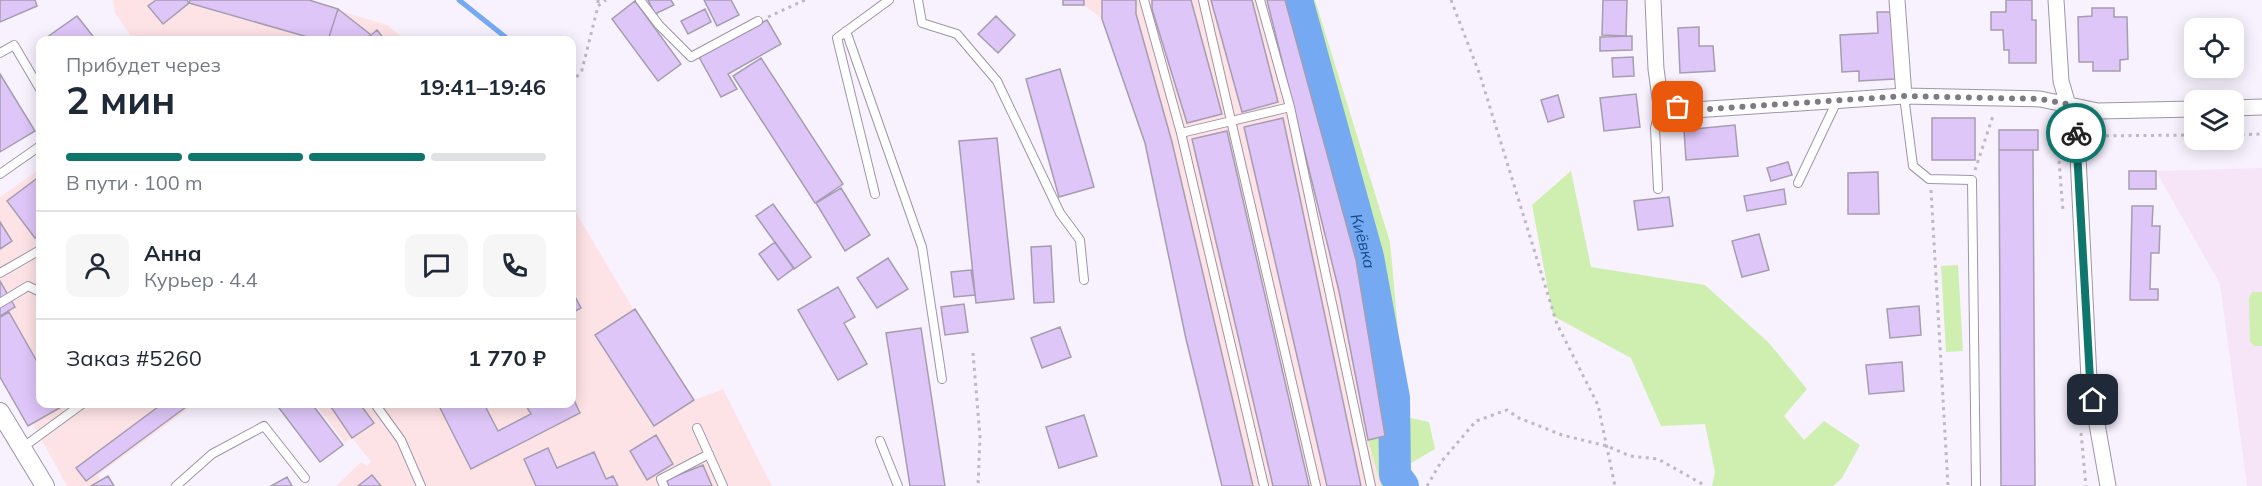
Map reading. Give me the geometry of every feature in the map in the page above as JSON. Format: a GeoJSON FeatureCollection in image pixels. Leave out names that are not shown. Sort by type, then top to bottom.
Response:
{"type":"FeatureCollection","features":[{"type":"Feature","properties":{"kind":"street"},"geometry":{"type":"LineString","coordinates":[[1653,0],[1656,69],[1661,105],[1694,110],[1904,96],[2040,99],[2098,111],[2184,109]]}},
{"type":"Feature","properties":{"kind":"street"},"geometry":{"type":"LineString","coordinates":[[1897,0],[1904,96]]}},
{"type":"Feature","properties":{"kind":"street"},"geometry":{"type":"LineString","coordinates":[[2056,0],[2061,81],[2077,135],[2090,379],[2108,486]]}},
{"type":"Feature","properties":{"kind":"street"},"geometry":{"type":"LineString","coordinates":[[2244,108],[2262,107]]}},
{"type":"Feature","properties":{"kind":"street"},"geometry":{"type":"LineString","coordinates":[[0,412],[45,486]]}},
{"type":"Feature","properties":{"kind":"lane"},"geometry":{"type":"LineString","coordinates":[[640,0],[659,25],[691,57],[758,21]]}},
{"type":"Feature","properties":{"kind":"lane"},"geometry":{"type":"LineString","coordinates":[[875,194],[837,38],[889,0]]}},
{"type":"Feature","properties":{"kind":"lane"},"geometry":{"type":"LineString","coordinates":[[918,0],[921,23],[957,34],[997,81],[1060,213],[1080,240],[1084,280]]}},
{"type":"Feature","properties":{"kind":"lane"},"geometry":{"type":"LineString","coordinates":[[1144,0],[1181,133],[1264,486]]}},
{"type":"Feature","properties":{"kind":"lane"},"geometry":{"type":"LineString","coordinates":[[1203,0],[1316,486]]}},
{"type":"Feature","properties":{"kind":"lane"},"geometry":{"type":"LineString","coordinates":[[1260,0],[1290,107],[1371,486]]}},
{"type":"Feature","properties":{"kind":"lane"},"geometry":{"type":"LineString","coordinates":[[846,31],[922,247],[942,379]]}},
{"type":"Feature","properties":{"kind":"lane"},"geometry":{"type":"LineString","coordinates":[[0,53],[14,45],[36,81]]}},
{"type":"Feature","properties":{"kind":"lane"},"geometry":{"type":"LineString","coordinates":[[1904,96],[1913,166],[1929,179],[1972,180],[1976,486]]}},
{"type":"Feature","properties":{"kind":"lane"},"geometry":{"type":"LineString","coordinates":[[1798,183],[1837,101]]}},
{"type":"Feature","properties":{"kind":"lane"},"geometry":{"type":"LineString","coordinates":[[1658,189],[1655,128],[1661,105]]}},
{"type":"Feature","properties":{"kind":"lane"},"geometry":{"type":"LineString","coordinates":[[1181,133],[1290,107]]}},
{"type":"Feature","properties":{"kind":"lane"},"geometry":{"type":"LineString","coordinates":[[0,174],[36,149]]}},
{"type":"Feature","properties":{"kind":"lane"},"geometry":{"type":"LineString","coordinates":[[0,273],[36,252]]}},
{"type":"Feature","properties":{"kind":"lane"},"geometry":{"type":"LineString","coordinates":[[0,303],[28,286],[36,290]]}},
{"type":"Feature","properties":{"kind":"lane"},"geometry":{"type":"LineString","coordinates":[[22,448],[77,408]]}},
{"type":"Feature","properties":{"kind":"lane"},"geometry":{"type":"LineString","coordinates":[[378,408],[402,440],[421,486]]}},
{"type":"Feature","properties":{"kind":"lane"},"geometry":{"type":"LineString","coordinates":[[176,486],[212,453],[264,426],[305,478]]}},
{"type":"Feature","properties":{"kind":"lane"},"geometry":{"type":"LineString","coordinates":[[697,428],[723,486]]}},
{"type":"Feature","properties":{"kind":"lane"},"geometry":{"type":"LineString","coordinates":[[880,441],[898,486]]}},
{"type":"Feature","properties":{"kind":"lane"},"geometry":{"type":"LineString","coordinates":[[664,486],[661,479],[709,454]]}},
{"type":"Feature","properties":{"kind":"path"},"geometry":{"type":"LineString","coordinates":[[576,78],[582,70],[598,0]]}},
{"type":"Feature","properties":{"kind":"path"},"geometry":{"type":"LineString","coordinates":[[598,6],[606,0]]}},
{"type":"Feature","properties":{"kind":"path"},"geometry":{"type":"LineString","coordinates":[[758,21],[805,0]]}},
{"type":"Feature","properties":{"kind":"path"},"geometry":{"type":"LineString","coordinates":[[1451,0],[1480,75],[1557,324],[1598,405],[1615,486]]}},
{"type":"Feature","properties":{"kind":"path"},"geometry":{"type":"LineString","coordinates":[[1972,180],[1999,98]]}},
{"type":"Feature","properties":{"kind":"path"},"geometry":{"type":"LineString","coordinates":[[2244,135],[2262,134]]}},
{"type":"Feature","properties":{"kind":"path"},"geometry":{"type":"LineString","coordinates":[[1929,179],[1948,486]]}},
{"type":"Feature","properties":{"kind":"path"},"geometry":{"type":"LineString","coordinates":[[973,353],[980,437],[978,486]]}},
{"type":"Feature","properties":{"kind":"path"},"geometry":{"type":"LineString","coordinates":[[1427,486],[1441,462],[1476,421],[1507,410],[1519,418],[1562,435],[1606,446],[1630,456],[1659,459],[1706,486]]}},
{"type":"Feature","properties":{"kind":"shaded area"},"geometry":{"type":"Polygon","coordinates":[[[113,0],[305,0],[387,25],[401,36],[131,36],[115,13],[113,0]]]}},
{"type":"Feature","properties":{"kind":"shaded area"},"geometry":{"type":"Polygon","coordinates":[[[1063,0],[1285,0],[1356,260],[1385,436],[1368,440],[1381,486],[1222,486],[1186,339],[1145,143],[1102,19],[1084,5],[1063,5],[1063,0]]]}},
{"type":"Feature","properties":{"kind":"shaded area"},"geometry":{"type":"Polygon","coordinates":[[[2262,168],[2262,486],[2247,486],[2220,284],[2156,171],[2262,168]]]}},
{"type":"Feature","properties":{"kind":"shaded area"},"geometry":{"type":"Polygon","coordinates":[[[36,172],[36,408],[190,408],[98,475],[100,481],[93,486],[67,486],[0,365],[0,197],[36,172]]]}},
{"type":"Feature","properties":{"kind":"shaded area"},"geometry":{"type":"Polygon","coordinates":[[[576,213],[644,327],[639,338],[694,400],[723,389],[772,486],[336,486],[361,462],[367,466],[371,462],[352,438],[345,443],[318,408],[576,408],[576,213]]]}},
{"type":"Feature","properties":{"kind":"green space"},"geometry":{"type":"Polygon","coordinates":[[[1285,0],[1315,0],[1390,242],[1406,417],[1429,422],[1435,449],[1406,466],[1419,486],[1381,486],[1368,440],[1385,436],[1356,260],[1285,0]]]}},
{"type":"Feature","properties":{"kind":"green space"},"geometry":{"type":"Polygon","coordinates":[[[1571,171],[1591,267],[1705,285],[1769,343],[1807,389],[1784,416],[1804,440],[1824,421],[1860,445],[1842,478],[1833,486],[1712,486],[1715,472],[1705,424],[1661,426],[1631,358],[1553,316],[1532,205],[1571,171]]]}},
{"type":"Feature","properties":{"kind":"green space"},"geometry":{"type":"Polygon","coordinates":[[[1958,265],[1963,351],[1946,352],[1941,266],[1958,265]]]}},
{"type":"Feature","properties":{"kind":"green space"},"geometry":{"type":"Polygon","coordinates":[[[2252,292],[2262,292],[2262,346],[2254,346],[2250,341],[2249,298],[2252,292]]]}},
{"type":"Feature","properties":{"kind":"building"},"geometry":{"type":"Polygon","coordinates":[[[0,0],[35,0],[37,6],[0,22],[0,0]]]}},
{"type":"Feature","properties":{"kind":"building"},"geometry":{"type":"Polygon","coordinates":[[[156,0],[187,0],[189,3],[163,24],[148,6],[156,0]]]}},
{"type":"Feature","properties":{"kind":"building"},"geometry":{"type":"Polygon","coordinates":[[[190,0],[309,0],[338,9],[329,36],[304,36],[189,3],[190,0]]]}},
{"type":"Feature","properties":{"kind":"building"},"geometry":{"type":"Polygon","coordinates":[[[648,0],[671,0],[674,5],[655,14],[648,0]]]}},
{"type":"Feature","properties":{"kind":"building"},"geometry":{"type":"Polygon","coordinates":[[[704,0],[731,0],[739,15],[717,26],[704,0]]]}},
{"type":"Feature","properties":{"kind":"building"},"geometry":{"type":"Polygon","coordinates":[[[1063,0],[1084,0],[1084,5],[1063,5],[1063,0]]]}},
{"type":"Feature","properties":{"kind":"building"},"geometry":{"type":"Polygon","coordinates":[[[1102,0],[1136,0],[1136,14],[1172,142],[1253,486],[1222,486],[1186,339],[1145,143],[1102,19],[1102,0]]]}},
{"type":"Feature","properties":{"kind":"building"},"geometry":{"type":"Polygon","coordinates":[[[1152,0],[1191,0],[1222,114],[1187,123],[1152,9],[1152,0]]]}},
{"type":"Feature","properties":{"kind":"building"},"geometry":{"type":"Polygon","coordinates":[[[1211,0],[1252,0],[1278,102],[1242,112],[1211,0]]]}},
{"type":"Feature","properties":{"kind":"building"},"geometry":{"type":"Polygon","coordinates":[[[1267,0],[1285,0],[1356,260],[1385,436],[1368,440],[1339,291],[1267,0]]]}},
{"type":"Feature","properties":{"kind":"building"},"geometry":{"type":"Polygon","coordinates":[[[1603,0],[1627,0],[1626,36],[1602,35],[1603,0]]]}},
{"type":"Feature","properties":{"kind":"building"},"geometry":{"type":"Polygon","coordinates":[[[2006,0],[2032,0],[2032,20],[2036,20],[2036,63],[2009,63],[2009,50],[2004,50],[2003,30],[1991,30],[1991,12],[2006,12],[2006,0]]]}},
{"type":"Feature","properties":{"kind":"building"},"geometry":{"type":"Polygon","coordinates":[[[635,1],[681,64],[658,81],[612,19],[635,1]]]}},
{"type":"Feature","properties":{"kind":"building"},"geometry":{"type":"Polygon","coordinates":[[[2092,8],[2114,8],[2114,17],[2127,17],[2128,59],[2120,60],[2120,71],[2093,71],[2093,62],[2079,62],[2078,17],[2092,16],[2092,8]]]}},
{"type":"Feature","properties":{"kind":"building"},"geometry":{"type":"Polygon","coordinates":[[[338,9],[371,35],[369,36],[329,36],[338,9]]]}},
{"type":"Feature","properties":{"kind":"building"},"geometry":{"type":"Polygon","coordinates":[[[705,9],[711,22],[688,34],[681,21],[705,9]]]}},
{"type":"Feature","properties":{"kind":"building"},"geometry":{"type":"Polygon","coordinates":[[[1877,12],[1893,12],[1895,79],[1859,81],[1859,71],[1842,72],[1840,35],[1878,33],[1877,12]]]}},
{"type":"Feature","properties":{"kind":"building"},"geometry":{"type":"Polygon","coordinates":[[[77,16],[93,36],[49,36],[77,16]]]}},
{"type":"Feature","properties":{"kind":"building"},"geometry":{"type":"Polygon","coordinates":[[[996,16],[1015,35],[998,53],[978,34],[996,16]]]}},
{"type":"Feature","properties":{"kind":"building"},"geometry":{"type":"Polygon","coordinates":[[[767,20],[781,44],[728,74],[737,89],[721,97],[699,57],[767,20]]]}},
{"type":"Feature","properties":{"kind":"building"},"geometry":{"type":"Polygon","coordinates":[[[1699,27],[1699,46],[1713,46],[1715,71],[1680,73],[1678,28],[1699,27]]]}},
{"type":"Feature","properties":{"kind":"building"},"geometry":{"type":"Polygon","coordinates":[[[377,30],[382,36],[369,36],[377,30]]]}},
{"type":"Feature","properties":{"kind":"building"},"geometry":{"type":"Polygon","coordinates":[[[1632,36],[1632,50],[1600,51],[1600,37],[1632,36]]]}},
{"type":"Feature","properties":{"kind":"building"},"geometry":{"type":"Polygon","coordinates":[[[1633,57],[1634,76],[1613,77],[1612,58],[1633,57]]]}},
{"type":"Feature","properties":{"kind":"building"},"geometry":{"type":"Polygon","coordinates":[[[761,58],[843,184],[815,203],[733,76],[761,58]]]}},
{"type":"Feature","properties":{"kind":"building"},"geometry":{"type":"Polygon","coordinates":[[[1060,69],[1094,187],[1059,197],[1026,79],[1060,69]]]}},
{"type":"Feature","properties":{"kind":"building"},"geometry":{"type":"Polygon","coordinates":[[[0,74],[35,131],[0,152],[0,74]]]}},
{"type":"Feature","properties":{"kind":"building"},"geometry":{"type":"Polygon","coordinates":[[[1636,94],[1640,127],[1604,131],[1600,98],[1636,94]]]}},
{"type":"Feature","properties":{"kind":"building"},"geometry":{"type":"Polygon","coordinates":[[[1558,95],[1564,117],[1548,122],[1541,100],[1558,95]]]}},
{"type":"Feature","properties":{"kind":"building"},"geometry":{"type":"Polygon","coordinates":[[[1283,118],[1361,486],[1327,486],[1244,127],[1283,118]]]}},
{"type":"Feature","properties":{"kind":"building"},"geometry":{"type":"Polygon","coordinates":[[[1932,118],[1975,118],[1975,160],[1932,160],[1932,118]]]}},
{"type":"Feature","properties":{"kind":"building"},"geometry":{"type":"Polygon","coordinates":[[[1735,125],[1738,156],[1686,160],[1684,130],[1735,125]]]}},
{"type":"Feature","properties":{"kind":"building"},"geometry":{"type":"Polygon","coordinates":[[[1999,130],[2038,130],[2038,150],[1999,150],[1999,130]]]}},
{"type":"Feature","properties":{"kind":"building"},"geometry":{"type":"Polygon","coordinates":[[[1227,131],[1309,486],[1273,486],[1192,139],[1227,131]]]}},
{"type":"Feature","properties":{"kind":"building"},"geometry":{"type":"Polygon","coordinates":[[[997,138],[1014,299],[976,303],[959,141],[997,138]]]}},
{"type":"Feature","properties":{"kind":"building"},"geometry":{"type":"Polygon","coordinates":[[[1999,150],[2033,150],[2035,486],[2001,486],[1999,150]]]}},
{"type":"Feature","properties":{"kind":"building"},"geometry":{"type":"Polygon","coordinates":[[[1788,162],[1792,175],[1771,181],[1767,168],[1788,162]]]}},
{"type":"Feature","properties":{"kind":"building"},"geometry":{"type":"Polygon","coordinates":[[[2129,171],[2156,171],[2156,189],[2129,189],[2129,171]]]}},
{"type":"Feature","properties":{"kind":"building"},"geometry":{"type":"Polygon","coordinates":[[[1878,172],[1879,214],[1848,214],[1848,173],[1878,172]]]}},
{"type":"Feature","properties":{"kind":"building"},"geometry":{"type":"Polygon","coordinates":[[[36,179],[35,238],[7,201],[36,179]]]}},
{"type":"Feature","properties":{"kind":"building"},"geometry":{"type":"Polygon","coordinates":[[[841,188],[870,235],[845,251],[816,203],[841,188]]]}},
{"type":"Feature","properties":{"kind":"building"},"geometry":{"type":"Polygon","coordinates":[[[1784,189],[1786,204],[1747,211],[1744,196],[1784,189]]]}},
{"type":"Feature","properties":{"kind":"building"},"geometry":{"type":"Polygon","coordinates":[[[1669,197],[1673,226],[1638,230],[1634,201],[1669,197]]]}},
{"type":"Feature","properties":{"kind":"building"},"geometry":{"type":"Polygon","coordinates":[[[773,204],[811,257],[794,269],[756,216],[773,204]]]}},
{"type":"Feature","properties":{"kind":"building"},"geometry":{"type":"Polygon","coordinates":[[[2132,206],[2153,206],[2152,226],[2160,226],[2159,253],[2151,253],[2150,289],[2158,289],[2158,300],[2130,300],[2132,206]]]}},
{"type":"Feature","properties":{"kind":"building"},"geometry":{"type":"Polygon","coordinates":[[[0,222],[12,241],[0,249],[0,222]]]}},
{"type":"Feature","properties":{"kind":"building"},"geometry":{"type":"Polygon","coordinates":[[[1759,234],[1769,270],[1742,277],[1732,241],[1759,234]]]}},
{"type":"Feature","properties":{"kind":"building"},"geometry":{"type":"Polygon","coordinates":[[[775,242],[794,268],[778,280],[759,254],[775,242]]]}},
{"type":"Feature","properties":{"kind":"building"},"geometry":{"type":"Polygon","coordinates":[[[1051,246],[1054,302],[1034,303],[1031,247],[1051,246]]]}},
{"type":"Feature","properties":{"kind":"building"},"geometry":{"type":"Polygon","coordinates":[[[888,258],[908,289],[877,308],[857,278],[888,258]]]}},
{"type":"Feature","properties":{"kind":"building"},"geometry":{"type":"Polygon","coordinates":[[[971,270],[975,295],[954,297],[951,272],[971,270]]]}},
{"type":"Feature","properties":{"kind":"building"},"geometry":{"type":"Polygon","coordinates":[[[0,281],[15,307],[0,316],[0,281]]]}},
{"type":"Feature","properties":{"kind":"building"},"geometry":{"type":"Polygon","coordinates":[[[838,287],[855,317],[844,323],[867,364],[838,380],[798,310],[838,287]]]}},
{"type":"Feature","properties":{"kind":"building"},"geometry":{"type":"Polygon","coordinates":[[[576,299],[581,308],[576,311],[576,299]]]}},
{"type":"Feature","properties":{"kind":"building"},"geometry":{"type":"Polygon","coordinates":[[[964,304],[968,332],[945,335],[941,307],[964,304]]]}},
{"type":"Feature","properties":{"kind":"building"},"geometry":{"type":"Polygon","coordinates":[[[1919,306],[1921,335],[1890,338],[1887,309],[1919,306]]]}},
{"type":"Feature","properties":{"kind":"building"},"geometry":{"type":"Polygon","coordinates":[[[635,309],[694,400],[654,426],[595,335],[635,309]]]}},
{"type":"Feature","properties":{"kind":"building"},"geometry":{"type":"Polygon","coordinates":[[[9,312],[36,360],[36,408],[60,408],[28,426],[0,377],[0,317],[9,312]]]}},
{"type":"Feature","properties":{"kind":"building"},"geometry":{"type":"Polygon","coordinates":[[[1060,327],[1071,357],[1042,368],[1031,338],[1060,327]]]}},
{"type":"Feature","properties":{"kind":"building"},"geometry":{"type":"Polygon","coordinates":[[[921,328],[945,486],[910,486],[886,333],[921,328]]]}},
{"type":"Feature","properties":{"kind":"building"},"geometry":{"type":"Polygon","coordinates":[[[1902,362],[1904,391],[1869,394],[1866,365],[1902,362]]]}},
{"type":"Feature","properties":{"kind":"building"},"geometry":{"type":"Polygon","coordinates":[[[576,404],[580,413],[471,469],[440,408],[486,408],[498,431],[531,414],[527,408],[576,408],[576,404]]]}},
{"type":"Feature","properties":{"kind":"building"},"geometry":{"type":"Polygon","coordinates":[[[157,408],[185,408],[86,481],[76,468],[157,408]]]}},
{"type":"Feature","properties":{"kind":"building"},"geometry":{"type":"Polygon","coordinates":[[[279,408],[315,408],[343,445],[320,462],[279,408]]]}},
{"type":"Feature","properties":{"kind":"building"},"geometry":{"type":"Polygon","coordinates":[[[332,408],[363,408],[374,423],[352,438],[332,408]]]}},
{"type":"Feature","properties":{"kind":"building"},"geometry":{"type":"Polygon","coordinates":[[[1084,415],[1097,456],[1059,468],[1046,427],[1084,415]]]}},
{"type":"Feature","properties":{"kind":"building"},"geometry":{"type":"Polygon","coordinates":[[[656,435],[673,464],[647,480],[630,451],[656,435]]]}},
{"type":"Feature","properties":{"kind":"building"},"geometry":{"type":"Polygon","coordinates":[[[548,448],[557,468],[594,452],[606,479],[613,476],[618,486],[536,486],[524,459],[548,448]]]}},
{"type":"Feature","properties":{"kind":"building"},"geometry":{"type":"Polygon","coordinates":[[[703,465],[712,486],[669,486],[666,480],[703,465]]]}},
{"type":"Feature","properties":{"kind":"building"},"geometry":{"type":"Polygon","coordinates":[[[372,475],[381,486],[358,486],[372,475]]]}},
{"type":"Feature","properties":{"kind":"building"},"geometry":{"type":"Polygon","coordinates":[[[108,476],[114,486],[91,486],[108,476]]]}},
{"type":"Feature","properties":{"kind":"building"},"geometry":{"type":"Polygon","coordinates":[[[287,477],[292,486],[271,486],[287,477]]]}},
{"type":"Feature","properties":{"kind":"waterway"},"geometry":{"type":"LineString","coordinates":[[459,0],[504,36]]}},
{"type":"Feature","properties":{"kind":"waterway","name":"Киёвка"},"geometry":{"type":"LineString","coordinates":[[1297,0],[1368,257],[1394,398],[1395,475],[1403,486]]}},
{"type":"Feature","properties":{"kind":"way so far"},"geometry":{"type":"LineString","coordinates":[[1678,107],[1694,110],[1904,96],[2040,99],[2067,104],[2076,133]]}},
{"type":"Feature","properties":{"kind":"route"},"geometry":{"type":"LineString","coordinates":[[2076,133],[2093,400]]}}]}
